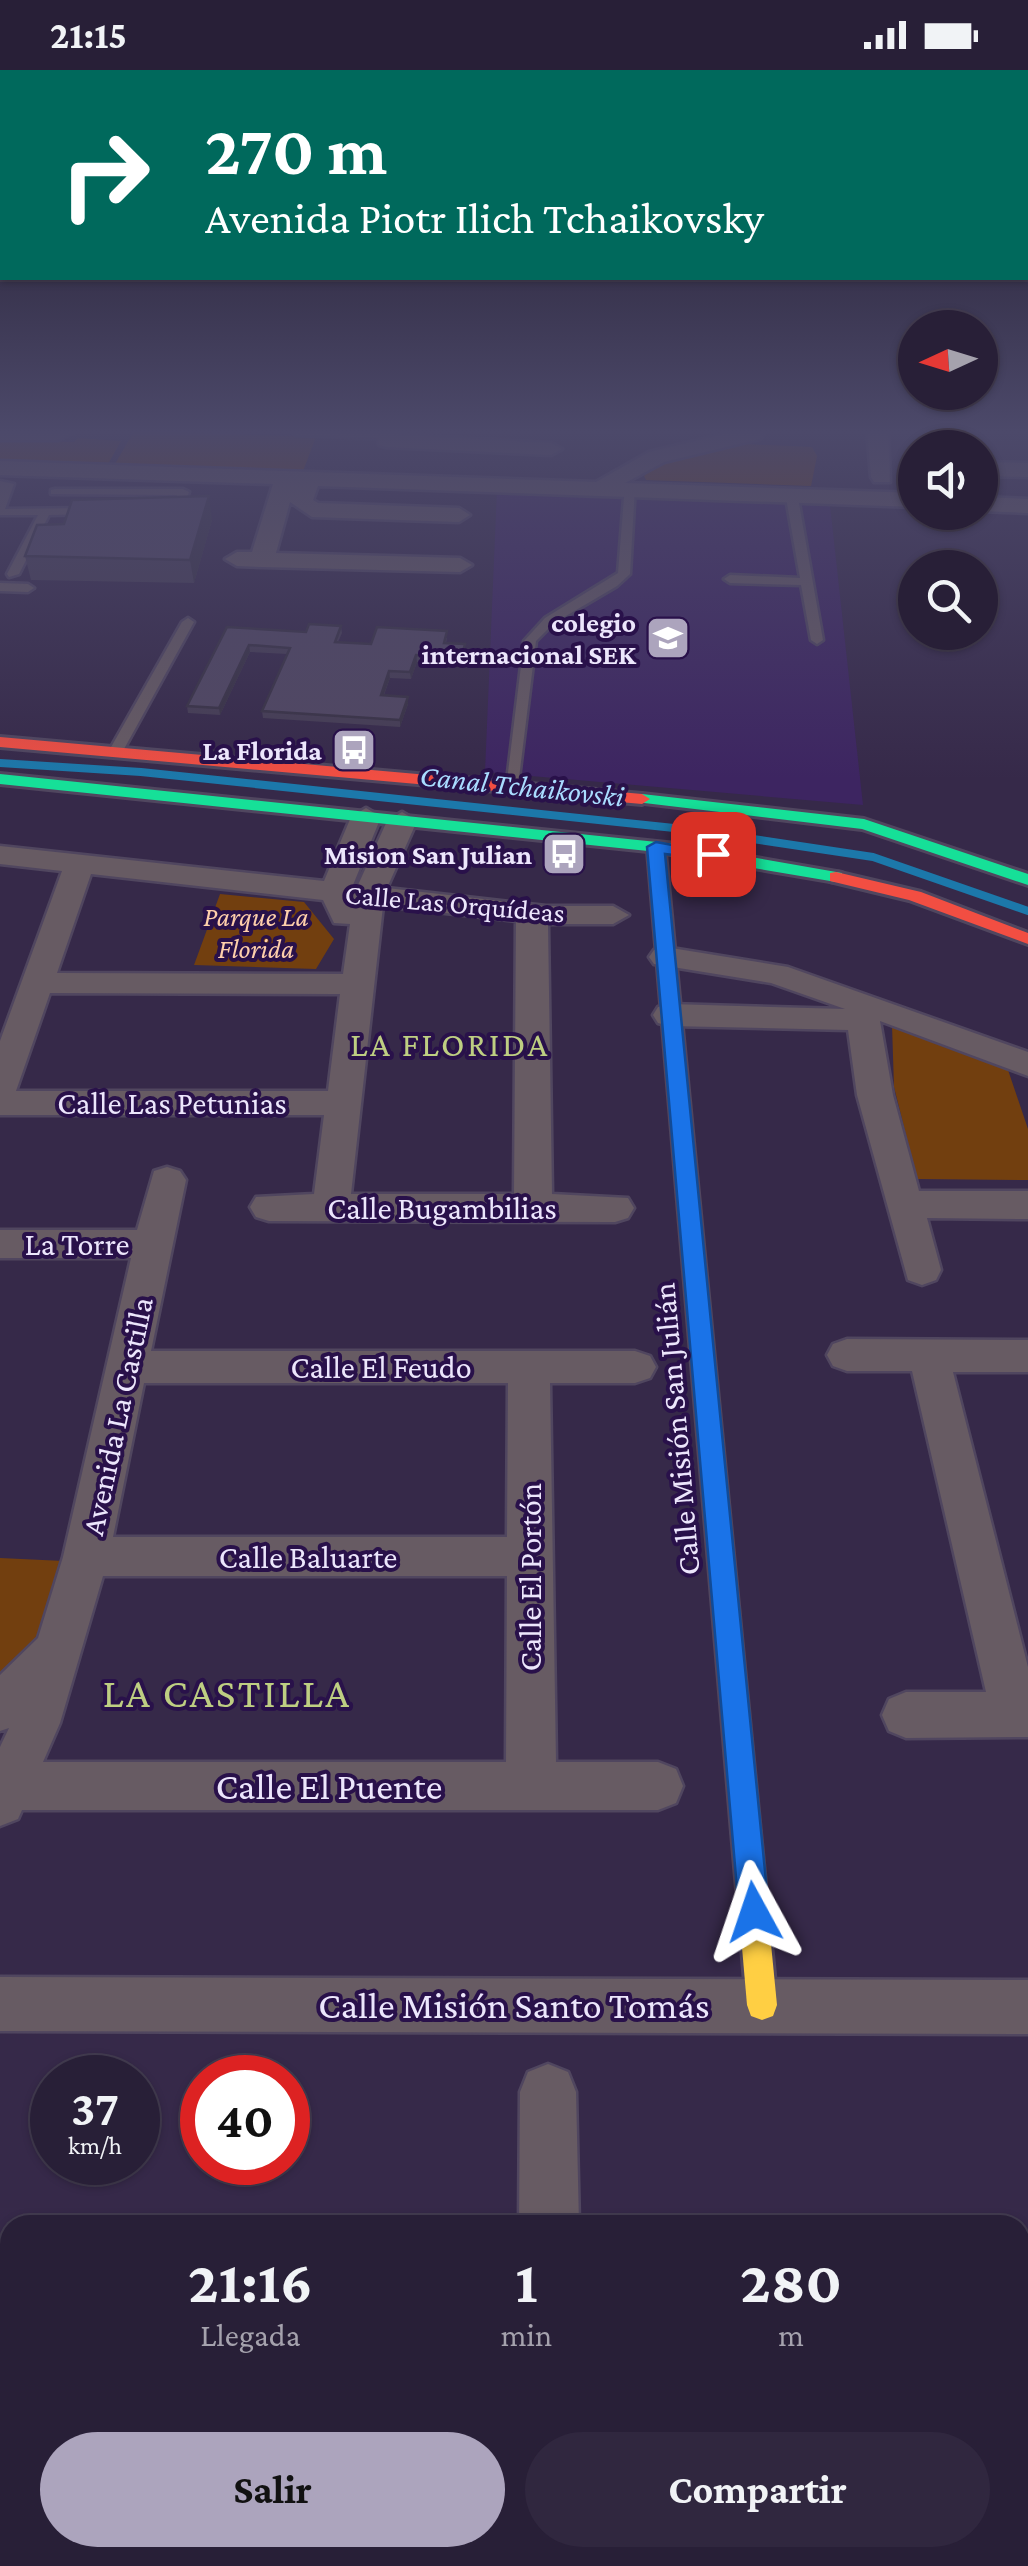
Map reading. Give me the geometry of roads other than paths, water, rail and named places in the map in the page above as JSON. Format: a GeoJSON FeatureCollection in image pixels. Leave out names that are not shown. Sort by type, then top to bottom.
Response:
{"type":"FeatureCollection","features":[{"type":"Feature","properties":{"kind":"street"},"geometry":{"type":"LineString","coordinates":[[258,545],[250,560],[356,545]]}},
{"type":"Feature","properties":{"kind":"street"},"geometry":{"type":"LineString","coordinates":[[447,545],[460,564]]}},
{"type":"Feature","properties":{"kind":"street"},"geometry":{"type":"LineString","coordinates":[[0,742],[117,749],[366,817],[788,865],[914,896],[1028,939]]}},
{"type":"Feature","properties":{"kind":"street"},"geometry":{"type":"LineString","coordinates":[[0,779],[511,786],[797,812],[864,824],[1028,880]]}},
{"type":"Feature","properties":{"kind":"street"},"geometry":{"type":"LineString","coordinates":[[363,938],[342,914],[335,892],[366,817]]}},
{"type":"Feature","properties":{"kind":"street"},"geometry":{"type":"LineString","coordinates":[[330,1208],[369,896],[402,821]]}},
{"type":"Feature","properties":{"kind":"street","name":"Calle Misión San Julián"},"geometry":{"type":"LineString","coordinates":[[656,847],[762,2005]]}},
{"type":"Feature","properties":{"kind":"street","name":"Calle Las Orquídeas"},"geometry":{"type":"LineString","coordinates":[[0,855],[532,914],[613,915]]}},
{"type":"Feature","properties":{"kind":"street"},"geometry":{"type":"LineString","coordinates":[[0,1089],[34,983],[80,862]]}},
{"type":"Feature","properties":{"kind":"street"},"geometry":{"type":"LineString","coordinates":[[532,914],[532,1208]]}},
{"type":"Feature","properties":{"kind":"street"},"geometry":{"type":"LineString","coordinates":[[665,957],[776,974],[867,1013],[1028,1064]]}},
{"type":"Feature","properties":{"kind":"street"},"geometry":{"type":"LineString","coordinates":[[34,983],[358,984]]}},
{"type":"Feature","properties":{"kind":"street"},"geometry":{"type":"LineString","coordinates":[[670,1015],[867,1013]]}},
{"type":"Feature","properties":{"kind":"street"},"geometry":{"type":"LineString","coordinates":[[867,1013],[875,1095],[922,1270]]}},
{"type":"Feature","properties":{"kind":"street","name":"Calle Las Petunias"},"geometry":{"type":"LineString","coordinates":[[0,1103],[343,1103]]}},
{"type":"Feature","properties":{"kind":"street","name":"Avenida La Castilla"},"geometry":{"type":"LineString","coordinates":[[1,1791],[36,1723],[86,1557],[167,1180]]}},
{"type":"Feature","properties":{"kind":"street"},"geometry":{"type":"LineString","coordinates":[[904,1204],[1028,1206]]}},
{"type":"Feature","properties":{"kind":"street","name":"Calle Bugambilias"},"geometry":{"type":"LineString","coordinates":[[270,1207],[615,1208]]}},
{"type":"Feature","properties":{"kind":"street","name":"La Torre"},"geometry":{"type":"LineString","coordinates":[[0,1244],[153,1244]]}},
{"type":"Feature","properties":{"kind":"street"},"geometry":{"type":"LineString","coordinates":[[847,1354],[1028,1356]]}},
{"type":"Feature","properties":{"kind":"street"},"geometry":{"type":"LineString","coordinates":[[906,1716],[1022,1714],[928,1354]]}},
{"type":"Feature","properties":{"kind":"street","name":"Calle El Feudo"},"geometry":{"type":"LineString","coordinates":[[127,1367],[636,1366]]}},
{"type":"Feature","properties":{"kind":"street","name":"Calle El Portón"},"geometry":{"type":"LineString","coordinates":[[530,1367],[531,1786]]}},
{"type":"Feature","properties":{"kind":"street","name":"Calle Baluarte"},"geometry":{"type":"LineString","coordinates":[[86,1557],[530,1556]]}},
{"type":"Feature","properties":{"kind":"street","name":"Avenida La Castilla"},"geometry":{"type":"LineString","coordinates":[[0,1709],[56,1649]]}},
{"type":"Feature","properties":{"kind":"street","name":"Calle El Puente"},"geometry":{"type":"LineString","coordinates":[[1,1791],[658,1786]]}},
{"type":"Feature","properties":{"kind":"street","name":"Calle Misión Santo Tomás"},"geometry":{"type":"LineString","coordinates":[[0,2004],[1028,2006]]}},
{"type":"Feature","properties":{"kind":"street"},"geometry":{"type":"LineString","coordinates":[[548,2092],[549,2215]]}},
{"type":"Feature","properties":{"kind":"lane"},"geometry":{"type":"LineString","coordinates":[[13,574],[28,545]]}},
{"type":"Feature","properties":{"kind":"lane"},"geometry":{"type":"LineString","coordinates":[[511,786],[530,640],[542,622],[603,594],[624,574],[626,545]]}},
{"type":"Feature","properties":{"kind":"lane"},"geometry":{"type":"LineString","coordinates":[[800,545],[817,640]]}},
{"type":"Feature","properties":{"kind":"lane"},"geometry":{"type":"LineString","coordinates":[[730,579],[806,582]]}},
{"type":"Feature","properties":{"kind":"lane"},"geometry":{"type":"LineString","coordinates":[[0,587],[28,588]]}},
{"type":"Feature","properties":{"kind":"lane"},"geometry":{"type":"LineString","coordinates":[[117,749],[188,622]]}},
{"type":"Feature","properties":{"kind":"waterway","name":"Canal Tchaikovski"},"geometry":{"type":"LineString","coordinates":[[0,763],[141,772],[693,830],[873,857],[1028,911]]}},
{"type":"Feature","properties":{"kind":"place","name":"colegio internacional SEK"},"geometry":{"type":"Point","coordinates":[668,638]}},
{"type":"Feature","properties":{"kind":"place","name":"La Florida"},"geometry":{"type":"Point","coordinates":[354,750]}},
{"type":"Feature","properties":{"kind":"place","name":"Mision San Julian"},"geometry":{"type":"Point","coordinates":[564,854]}},
{"type":"Feature","properties":{"kind":"district","name":"LA FLORIDA"},"geometry":{"type":"Point","coordinates":[450,1044]}},
{"type":"Feature","properties":{"kind":"district","name":"LA CASTILLA"},"geometry":{"type":"Point","coordinates":[227,1692]}},
{"type":"Feature","properties":{"kind":"park label","name":"Parque La Florida"},"geometry":{"type":"Point","coordinates":[256,932]}}]}
